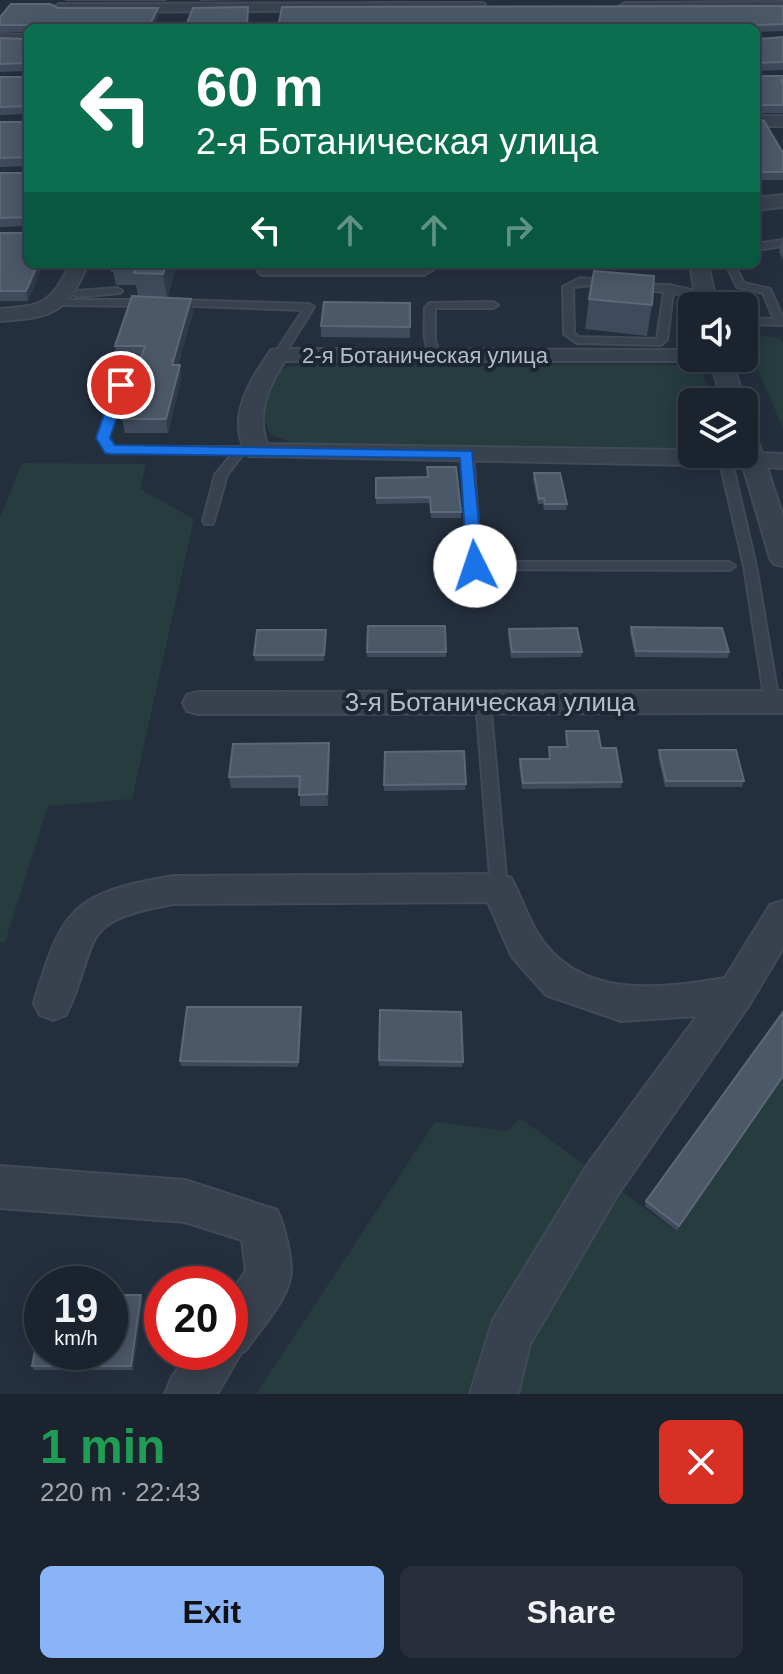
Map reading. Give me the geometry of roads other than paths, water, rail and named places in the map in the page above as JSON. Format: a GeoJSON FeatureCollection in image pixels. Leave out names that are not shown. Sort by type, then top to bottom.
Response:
{"type":"FeatureCollection","features":[{"type":"Feature","properties":{"kind":"street"},"geometry":{"type":"LineString","coordinates":[[605,7],[783,6]]}},
{"type":"Feature","properties":{"kind":"street"},"geometry":{"type":"LineString","coordinates":[[59,8],[495,7]]}},
{"type":"Feature","properties":{"kind":"street"},"geometry":{"type":"LineString","coordinates":[[0,38],[24,39]]}},
{"type":"Feature","properties":{"kind":"street"},"geometry":{"type":"LineString","coordinates":[[760,121],[783,121]]}},
{"type":"Feature","properties":{"kind":"street"},"geometry":{"type":"LineString","coordinates":[[760,204],[783,201]]}},
{"type":"Feature","properties":{"kind":"street"},"geometry":{"type":"LineString","coordinates":[[760,221],[783,224]]}},
{"type":"Feature","properties":{"kind":"street"},"geometry":{"type":"LineString","coordinates":[[0,315],[47,310],[63,299],[77,268]]}},
{"type":"Feature","properties":{"kind":"street"},"geometry":{"type":"LineString","coordinates":[[695,268],[702,292]]}},
{"type":"Feature","properties":{"kind":"street","name":"2-я Ботаническая улица"},"geometry":{"type":"LineString","coordinates":[[249,450],[252,398],[279,355],[678,356]]}},
{"type":"Feature","properties":{"kind":"street"},"geometry":{"type":"LineString","coordinates":[[249,450],[678,457]]}},
{"type":"Feature","properties":{"kind":"street"},"geometry":{"type":"LineString","coordinates":[[758,459],[783,461]]}},
{"type":"Feature","properties":{"kind":"street"},"geometry":{"type":"LineString","coordinates":[[755,468],[783,558]]}},
{"type":"Feature","properties":{"kind":"street","name":"3-я Ботаническая улица"},"geometry":{"type":"LineString","coordinates":[[198,703],[778,702]]}},
{"type":"Feature","properties":{"kind":"street"},"geometry":{"type":"LineString","coordinates":[[53,1003],[67,958],[88,918],[128,898],[173,890],[499,888],[525,946],[559,983],[621,1004],[693,1000],[736,993]]}},
{"type":"Feature","properties":{"kind":"street"},"geometry":{"type":"LineString","coordinates":[[494,1394],[509,1336],[603,1179],[736,993],[783,916]]}},
{"type":"Feature","properties":{"kind":"street"},"geometry":{"type":"LineString","coordinates":[[0,1187],[185,1201],[262,1225],[269,1276],[248,1307]]}},
{"type":"Feature","properties":{"kind":"street"},"geometry":{"type":"LineString","coordinates":[[189,1394],[206,1370]]}},
{"type":"Feature","properties":{"kind":"lane"},"geometry":{"type":"LineString","coordinates":[[760,246],[783,243]]}},
{"type":"Feature","properties":{"kind":"lane"},"geometry":{"type":"LineString","coordinates":[[262,268],[262,272],[424,272],[431,268]]}},
{"type":"Feature","properties":{"kind":"lane"},"geometry":{"type":"LineString","coordinates":[[732,268],[740,285],[767,291],[781,322],[758,321]]}},
{"type":"Feature","properties":{"kind":"lane"},"geometry":{"type":"LineString","coordinates":[[669,288],[662,340],[658,343],[588,342],[577,340],[569,334],[570,284],[580,281],[669,288],[681,292]]}},
{"type":"Feature","properties":{"kind":"lane"},"geometry":{"type":"LineString","coordinates":[[63,299],[117,291]]}},
{"type":"Feature","properties":{"kind":"lane"},"geometry":{"type":"LineString","coordinates":[[435,355],[430,341],[430,308],[441,294]]}},
{"type":"Feature","properties":{"kind":"lane"},"geometry":{"type":"LineString","coordinates":[[63,299],[153,303]]}},
{"type":"Feature","properties":{"kind":"lane"},"geometry":{"type":"LineString","coordinates":[[169,303],[309,307],[279,355]]}},
{"type":"Feature","properties":{"kind":"lane"},"geometry":{"type":"LineString","coordinates":[[433,305],[493,305]]}},
{"type":"Feature","properties":{"kind":"lane"},"geometry":{"type":"LineString","coordinates":[[121,385],[103,438],[110,450],[249,450]]}},
{"type":"Feature","properties":{"kind":"lane"},"geometry":{"type":"LineString","coordinates":[[209,521],[221,475],[249,450]]}},
{"type":"Feature","properties":{"kind":"lane"},"geometry":{"type":"LineString","coordinates":[[467,454],[475,566]]}},
{"type":"Feature","properties":{"kind":"lane"},"geometry":{"type":"LineString","coordinates":[[727,468],[778,702]]}},
{"type":"Feature","properties":{"kind":"lane"},"geometry":{"type":"LineString","coordinates":[[450,566],[729,566]]}},
{"type":"Feature","properties":{"kind":"lane"},"geometry":{"type":"LineString","coordinates":[[483,701],[499,888]]}}]}
